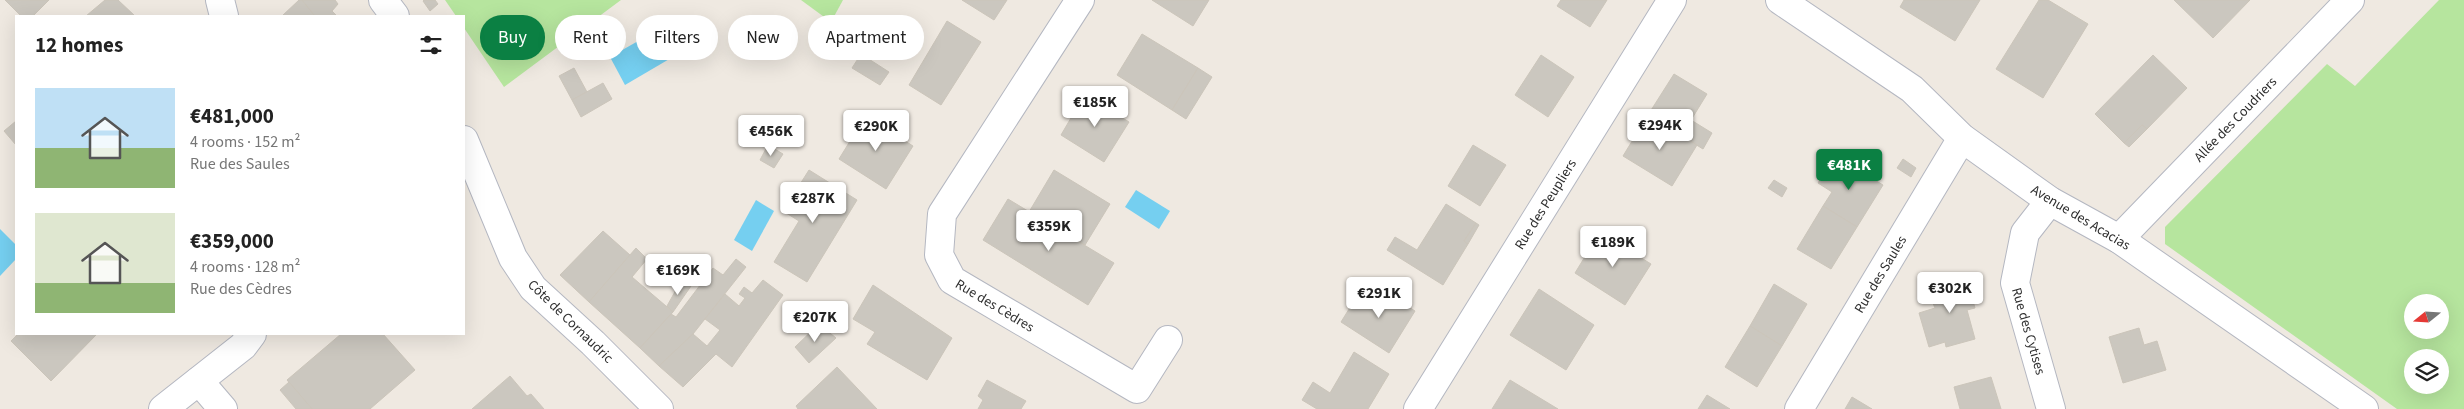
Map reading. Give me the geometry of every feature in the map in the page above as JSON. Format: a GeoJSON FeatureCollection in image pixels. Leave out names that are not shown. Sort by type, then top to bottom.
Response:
{"type":"FeatureCollection","features":[{"type":"Feature","properties":{"kind":"street"},"geometry":{"type":"LineString","coordinates":[[220,0],[224,15]]}},
{"type":"Feature","properties":{"kind":"street"},"geometry":{"type":"LineString","coordinates":[[383,0],[394,15]]}},
{"type":"Feature","properties":{"kind":"street","name":"Rue des Cèdres"},"geometry":{"type":"LineString","coordinates":[[1080,0],[942,214],[939,256],[952,280],[1137,389],[1168,340]]}},
{"type":"Feature","properties":{"kind":"street","name":"Rue des Peupliers"},"geometry":{"type":"LineString","coordinates":[[1418,409],[1672,0]]}},
{"type":"Feature","properties":{"kind":"street","name":"Avenue des Acacias"},"geometry":{"type":"LineString","coordinates":[[1780,0],[1912,89],[1962,138],[2050,201],[2120,239],[2364,409]]}},
{"type":"Feature","properties":{"kind":"street","name":"Allée des Coudriers"},"geometry":{"type":"LineString","coordinates":[[2120,239],[2350,0]]}},
{"type":"Feature","properties":{"kind":"street","name":"Rue des Saules"},"geometry":{"type":"LineString","coordinates":[[1799,409],[1962,138]]}},
{"type":"Feature","properties":{"kind":"street","name":"Côte de Cornaudric"},"geometry":{"type":"LineString","coordinates":[[465,142],[512,258],[534,288],[600,349],[659,409]]}},
{"type":"Feature","properties":{"kind":"street","name":"Rue des Cytises"},"geometry":{"type":"LineString","coordinates":[[2050,201],[2025,233],[2014,284],[2051,409]]}},
{"type":"Feature","properties":{"kind":"street"},"geometry":{"type":"LineString","coordinates":[[163,409],[243,346],[251,335]]}},
{"type":"Feature","properties":{"kind":"street"},"geometry":{"type":"LineString","coordinates":[[199,381],[223,409]]}},
{"type":"Feature","properties":{"kind":"green space"},"geometry":{"type":"Polygon","coordinates":[[[445,0],[621,0],[601,15],[555,15],[555,49],[545,57],[545,15],[480,15],[480,52],[465,29],[465,15],[455,15],[445,0]]]}},
{"type":"Feature","properties":{"kind":"green space"},"geometry":{"type":"Polygon","coordinates":[[[801,0],[843,0],[835,15],[821,15],[801,0]]]}},
{"type":"Feature","properties":{"kind":"green space"},"geometry":{"type":"Polygon","coordinates":[[[2439,0],[2464,0],[2464,409],[2397,409],[2165,244],[2165,227],[2327,64],[2355,86],[2439,0]]]}},
{"type":"Feature","properties":{"kind":"green space"},"geometry":{"type":"Polygon","coordinates":[[[486,60],[540,60],[504,87],[486,60]]]}},
{"type":"Feature","properties":{"kind":"water"},"geometry":{"type":"Polygon","coordinates":[[[636,42],[636,60],[668,60],[625,85],[612,60],[626,60],[626,48],[636,42]]]}},
{"type":"Feature","properties":{"kind":"water"},"geometry":{"type":"Polygon","coordinates":[[[1136,190],[1170,211],[1159,229],[1125,207],[1136,190]]]}},
{"type":"Feature","properties":{"kind":"water"},"geometry":{"type":"Polygon","coordinates":[[[756,200],[774,211],[752,251],[734,240],[756,200]]]}},
{"type":"Feature","properties":{"kind":"water"},"geometry":{"type":"Polygon","coordinates":[[[0,229],[15,244],[15,260],[0,276],[0,229]]]}},
{"type":"Feature","properties":{"kind":"building"},"geometry":{"type":"Polygon","coordinates":[[[5,0],[49,0],[34,15],[20,15],[5,0]]]}},
{"type":"Feature","properties":{"kind":"building"},"geometry":{"type":"Polygon","coordinates":[[[105,0],[118,0],[134,15],[87,15],[105,0]]]}},
{"type":"Feature","properties":{"kind":"building"},"geometry":{"type":"Polygon","coordinates":[[[299,0],[302,0],[314,15],[283,15],[299,0]]]}},
{"type":"Feature","properties":{"kind":"building"},"geometry":{"type":"Polygon","coordinates":[[[302,0],[335,0],[338,4],[332,11],[336,15],[314,15],[302,0]]]}},
{"type":"Feature","properties":{"kind":"building"},"geometry":{"type":"Polygon","coordinates":[[[424,0],[435,0],[438,4],[430,11],[424,0]]]}},
{"type":"Feature","properties":{"kind":"building"},"geometry":{"type":"Polygon","coordinates":[[[962,0],[1007,0],[994,20],[962,0]]]}},
{"type":"Feature","properties":{"kind":"building"},"geometry":{"type":"Polygon","coordinates":[[[1152,0],[1209,0],[1193,26],[1152,0]]]}},
{"type":"Feature","properties":{"kind":"building"},"geometry":{"type":"Polygon","coordinates":[[[1561,0],[1607,0],[1590,27],[1557,6],[1561,0]]]}},
{"type":"Feature","properties":{"kind":"building"},"geometry":{"type":"Polygon","coordinates":[[[1904,0],[1980,0],[1955,41],[1900,7],[1904,0]]]}},
{"type":"Feature","properties":{"kind":"building"},"geometry":{"type":"Polygon","coordinates":[[[2039,0],[2048,0],[2088,24],[2043,98],[1996,69],[2039,0]]]}},
{"type":"Feature","properties":{"kind":"building"},"geometry":{"type":"Polygon","coordinates":[[[2174,0],[2250,0],[2213,38],[2174,0]]]}},
{"type":"Feature","properties":{"kind":"building"},"geometry":{"type":"Polygon","coordinates":[[[947,21],[981,42],[941,105],[909,85],[947,21]]]}},
{"type":"Feature","properties":{"kind":"building"},"geometry":{"type":"Polygon","coordinates":[[[1142,34],[1198,68],[1172,110],[1117,75],[1142,34]]]}},
{"type":"Feature","properties":{"kind":"building"},"geometry":{"type":"Polygon","coordinates":[[[1541,55],[1574,77],[1548,117],[1515,95],[1541,55]]]}},
{"type":"Feature","properties":{"kind":"building"},"geometry":{"type":"Polygon","coordinates":[[[2153,55],[2187,88],[2147,129],[2142,125],[2124,143],[2095,114],[2153,55]]]}},
{"type":"Feature","properties":{"kind":"building"},"geometry":{"type":"Polygon","coordinates":[[[857,60],[870,60],[889,72],[880,85],[852,68],[857,60]]]}},
{"type":"Feature","properties":{"kind":"building"},"geometry":{"type":"Polygon","coordinates":[[[574,68],[587,92],[572,100],[559,76],[574,68]]]}},
{"type":"Feature","properties":{"kind":"building"},"geometry":{"type":"Polygon","coordinates":[[[1198,68],[1212,77],[1186,119],[1172,110],[1198,68]]]}},
{"type":"Feature","properties":{"kind":"building"},"geometry":{"type":"Polygon","coordinates":[[[1674,74],[1707,94],[1691,120],[1712,133],[1703,149],[1648,115],[1674,74]]]}},
{"type":"Feature","properties":{"kind":"building"},"geometry":{"type":"Polygon","coordinates":[[[603,83],[612,99],[581,117],[572,100],[603,83]]]}},
{"type":"Feature","properties":{"kind":"building"},"geometry":{"type":"Polygon","coordinates":[[[1085,94],[1129,122],[1104,162],[1061,135],[1085,94]]]}},
{"type":"Feature","properties":{"kind":"building"},"geometry":{"type":"Polygon","coordinates":[[[868,112],[874,116],[872,120],[913,146],[886,189],[839,159],[868,112]]]}},
{"type":"Feature","properties":{"kind":"building"},"geometry":{"type":"Polygon","coordinates":[[[1648,115],[1697,145],[1672,186],[1623,156],[1648,115]]]}},
{"type":"Feature","properties":{"kind":"building"},"geometry":{"type":"Polygon","coordinates":[[[15,122],[15,144],[4,131],[15,122]]]}},
{"type":"Feature","properties":{"kind":"building"},"geometry":{"type":"Polygon","coordinates":[[[2142,125],[2147,129],[2129,147],[2124,143],[2142,125]]]}},
{"type":"Feature","properties":{"kind":"building"},"geometry":{"type":"Polygon","coordinates":[[[768,145],[783,154],[774,168],[760,160],[768,145]]]}},
{"type":"Feature","properties":{"kind":"building"},"geometry":{"type":"Polygon","coordinates":[[[1473,145],[1506,165],[1480,206],[1448,186],[1473,145]]]}},
{"type":"Feature","properties":{"kind":"building"},"geometry":{"type":"Polygon","coordinates":[[[1835,156],[1883,185],[1857,227],[1823,206],[1832,192],[1818,183],[1835,156]]]}},
{"type":"Feature","properties":{"kind":"building"},"geometry":{"type":"Polygon","coordinates":[[[1903,159],[1916,168],[1911,177],[1897,168],[1903,159]]]}},
{"type":"Feature","properties":{"kind":"building"},"geometry":{"type":"Polygon","coordinates":[[[809,170],[857,200],[807,282],[774,262],[799,221],[783,211],[809,170]]]}},
{"type":"Feature","properties":{"kind":"building"},"geometry":{"type":"Polygon","coordinates":[[[1054,170],[1110,204],[1085,245],[1029,212],[1054,170]]]}},
{"type":"Feature","properties":{"kind":"building"},"geometry":{"type":"Polygon","coordinates":[[[1774,180],[1787,188],[1782,197],[1768,188],[1774,180]]]}},
{"type":"Feature","properties":{"kind":"building"},"geometry":{"type":"Polygon","coordinates":[[[1008,199],[1114,263],[1088,305],[983,240],[1008,199]]]}},
{"type":"Feature","properties":{"kind":"building"},"geometry":{"type":"Polygon","coordinates":[[[1446,204],[1476,223],[1464,241],[1468,244],[1443,285],[1387,250],[1395,237],[1417,250],[1446,204]]]}},
{"type":"Feature","properties":{"kind":"building"},"geometry":{"type":"Polygon","coordinates":[[[1823,206],[1857,227],[1831,269],[1797,249],[1823,206]]]}},
{"type":"Feature","properties":{"kind":"building"},"geometry":{"type":"Polygon","coordinates":[[[1476,223],[1479,225],[1468,244],[1464,241],[1476,223]]]}},
{"type":"Feature","properties":{"kind":"building"},"geometry":{"type":"Polygon","coordinates":[[[603,231],[630,255],[589,302],[560,275],[603,231]]]}},
{"type":"Feature","properties":{"kind":"building"},"geometry":{"type":"Polygon","coordinates":[[[1600,232],[1651,264],[1625,305],[1575,273],[1600,232]]]}},
{"type":"Feature","properties":{"kind":"building"},"geometry":{"type":"Polygon","coordinates":[[[636,248],[647,259],[632,277],[673,312],[640,348],[589,302],[636,248]]]}},
{"type":"Feature","properties":{"kind":"building"},"geometry":{"type":"Polygon","coordinates":[[[736,259],[746,267],[693,334],[659,366],[640,348],[671,314],[676,317],[713,268],[723,275],[736,259]]]}},
{"type":"Feature","properties":{"kind":"building"},"geometry":{"type":"Polygon","coordinates":[[[1965,273],[1975,308],[1967,310],[1975,339],[1946,347],[1945,342],[1929,347],[1919,313],[1935,308],[1932,301],[1946,297],[1941,279],[1965,273]]]}},
{"type":"Feature","properties":{"kind":"building"},"geometry":{"type":"Polygon","coordinates":[[[1941,279],[1946,297],[1932,301],[1927,283],[1941,279]]]}},
{"type":"Feature","properties":{"kind":"building"},"geometry":{"type":"Polygon","coordinates":[[[763,280],[783,295],[732,367],[716,354],[683,387],[659,366],[693,334],[707,346],[720,330],[705,319],[725,294],[739,306],[745,298],[739,294],[744,287],[752,293],[763,280]]]}},
{"type":"Feature","properties":{"kind":"building"},"geometry":{"type":"Polygon","coordinates":[[[681,281],[691,286],[673,312],[667,306],[681,281]]]}},
{"type":"Feature","properties":{"kind":"building"},"geometry":{"type":"Polygon","coordinates":[[[1774,284],[1807,304],[1782,346],[1750,326],[1774,284]]]}},
{"type":"Feature","properties":{"kind":"building"},"geometry":{"type":"Polygon","coordinates":[[[873,285],[952,338],[927,380],[867,344],[875,332],[853,319],[873,285]]]}},
{"type":"Feature","properties":{"kind":"building"},"geometry":{"type":"Polygon","coordinates":[[[1539,289],[1594,325],[1566,370],[1510,335],[1539,289]]]}},
{"type":"Feature","properties":{"kind":"building"},"geometry":{"type":"Polygon","coordinates":[[[1382,290],[1415,311],[1389,353],[1341,322],[1359,293],[1374,302],[1382,290]]]}},
{"type":"Feature","properties":{"kind":"building"},"geometry":{"type":"Polygon","coordinates":[[[819,324],[836,338],[809,363],[795,347],[819,324]]]}},
{"type":"Feature","properties":{"kind":"building"},"geometry":{"type":"Polygon","coordinates":[[[1750,326],[1782,346],[1757,387],[1725,367],[1750,326]]]}},
{"type":"Feature","properties":{"kind":"building"},"geometry":{"type":"Polygon","coordinates":[[[2139,328],[2144,345],[2157,341],[2166,370],[2123,383],[2109,337],[2139,328]]]}},
{"type":"Feature","properties":{"kind":"building"},"geometry":{"type":"Polygon","coordinates":[[[17,335],[96,335],[51,381],[11,341],[17,335]]]}},
{"type":"Feature","properties":{"kind":"building"},"geometry":{"type":"Polygon","coordinates":[[[340,335],[384,335],[415,370],[370,409],[312,409],[287,380],[340,335]]]}},
{"type":"Feature","properties":{"kind":"building"},"geometry":{"type":"Polygon","coordinates":[[[1354,352],[1389,374],[1368,409],[1317,409],[1302,400],[1313,382],[1330,393],[1354,352]]]}},
{"type":"Feature","properties":{"kind":"building"},"geometry":{"type":"Polygon","coordinates":[[[837,367],[877,409],[798,409],[796,406],[837,367]]]}},
{"type":"Feature","properties":{"kind":"building"},"geometry":{"type":"Polygon","coordinates":[[[510,376],[527,396],[531,394],[544,409],[472,409],[510,376]]]}},
{"type":"Feature","properties":{"kind":"building"},"geometry":{"type":"Polygon","coordinates":[[[1991,377],[2001,409],[1960,409],[1954,387],[1991,377]]]}},
{"type":"Feature","properties":{"kind":"building"},"geometry":{"type":"Polygon","coordinates":[[[987,380],[1026,401],[1021,409],[978,409],[983,400],[978,396],[987,380]]]}},
{"type":"Feature","properties":{"kind":"building"},"geometry":{"type":"Polygon","coordinates":[[[1510,380],[1558,409],[1492,409],[1510,380]]]}},
{"type":"Feature","properties":{"kind":"building"},"geometry":{"type":"Polygon","coordinates":[[[289,382],[312,409],[296,409],[280,390],[289,382]]]}},
{"type":"Feature","properties":{"kind":"building"},"geometry":{"type":"Polygon","coordinates":[[[1707,395],[1730,409],[1698,409],[1707,395]]]}},
{"type":"Feature","properties":{"kind":"building"},"geometry":{"type":"Polygon","coordinates":[[[1852,397],[1872,409],[1845,409],[1852,397]]]}}]}
